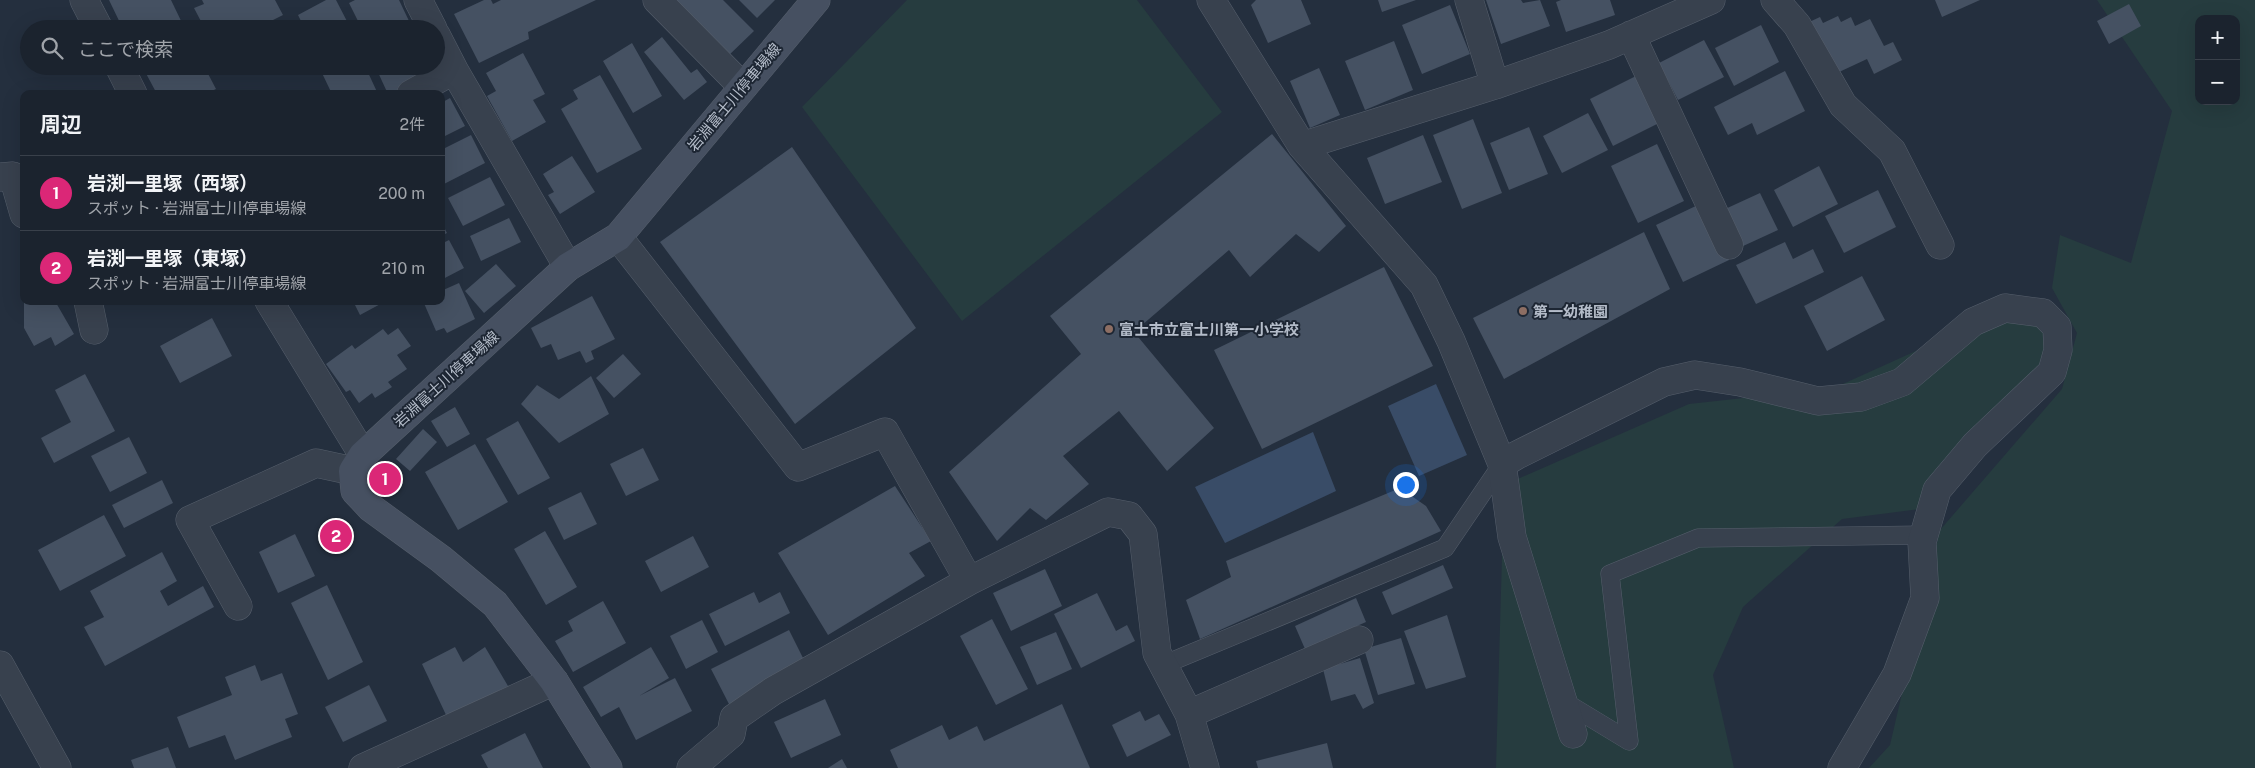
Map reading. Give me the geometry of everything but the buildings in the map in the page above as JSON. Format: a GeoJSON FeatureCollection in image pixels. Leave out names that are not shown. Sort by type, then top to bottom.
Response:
{"type":"FeatureCollection","features":[{"type":"Feature","properties":{"kind":"main road","name":"岩淵富士川停車場線"},"geometry":{"type":"LineString","coordinates":[[358,463],[568,267],[618,236],[816,0]]}},
{"type":"Feature","properties":{"kind":"main road"},"geometry":{"type":"LineString","coordinates":[[358,463],[355,491],[370,508],[441,559],[495,604],[554,681],[608,768]]}},
{"type":"Feature","properties":{"kind":"street"},"geometry":{"type":"LineString","coordinates":[[84,0],[94,20]]}},
{"type":"Feature","properties":{"kind":"street"},"geometry":{"type":"LineString","coordinates":[[418,0],[428,20]]}},
{"type":"Feature","properties":{"kind":"street"},"geometry":{"type":"LineString","coordinates":[[657,0],[743,87]]}},
{"type":"Feature","properties":{"kind":"street"},"geometry":{"type":"LineString","coordinates":[[1211,0],[1302,146],[1424,285],[1451,341],[1502,464],[1512,537],[1573,734]]}},
{"type":"Feature","properties":{"kind":"street"},"geometry":{"type":"LineString","coordinates":[[1469,0],[1495,85]]}},
{"type":"Feature","properties":{"kind":"street"},"geometry":{"type":"LineString","coordinates":[[1302,146],[1495,85],[1631,35],[1711,0]]}},
{"type":"Feature","properties":{"kind":"street"},"geometry":{"type":"LineString","coordinates":[[1775,0],[1797,24],[1843,104],[1892,151],[1940,245]]}},
{"type":"Feature","properties":{"kind":"street"},"geometry":{"type":"LineString","coordinates":[[1631,35],[1729,245]]}},
{"type":"Feature","properties":{"kind":"street"},"geometry":{"type":"LineString","coordinates":[[445,52],[568,267]]}},
{"type":"Feature","properties":{"kind":"street"},"geometry":{"type":"LineString","coordinates":[[418,90],[454,70]]}},
{"type":"Feature","properties":{"kind":"street"},"geometry":{"type":"LineString","coordinates":[[124,75],[131,90]]}},
{"type":"Feature","properties":{"kind":"street"},"geometry":{"type":"LineString","coordinates":[[0,177],[13,176],[20,200]]}},
{"type":"Feature","properties":{"kind":"street"},"geometry":{"type":"LineString","coordinates":[[618,236],[798,467],[885,432],[969,581]]}},
{"type":"Feature","properties":{"kind":"street"},"geometry":{"type":"LineString","coordinates":[[89,305],[94,330]]}},
{"type":"Feature","properties":{"kind":"street"},"geometry":{"type":"LineString","coordinates":[[238,606],[190,520],[316,463],[358,463],[271,305]]}},
{"type":"Feature","properties":{"kind":"street"},"geometry":{"type":"LineString","coordinates":[[1502,464],[1664,382],[1695,375],[1740,382],[1818,401],[1861,398],[1902,382],[1973,322],[2005,308],[2043,313],[2057,327],[2058,350],[2052,372],[1975,445],[1937,490],[1922,542],[1924,598],[1910,641],[1897,674],[1842,768]]}},
{"type":"Feature","properties":{"kind":"street"},"geometry":{"type":"LineString","coordinates":[[691,768],[731,734],[734,718],[773,691],[969,581],[1108,512],[1129,516],[1143,534],[1157,653],[1189,714],[1205,768]]}},
{"type":"Feature","properties":{"kind":"street"},"geometry":{"type":"LineString","coordinates":[[1189,714],[1359,640]]}},
{"type":"Feature","properties":{"kind":"street"},"geometry":{"type":"LineString","coordinates":[[0,665],[58,766]]}},
{"type":"Feature","properties":{"kind":"street"},"geometry":{"type":"LineString","coordinates":[[363,768],[554,681]]}},
{"type":"Feature","properties":{"kind":"lane"},"geometry":{"type":"LineString","coordinates":[[1163,665],[1445,548],[1502,464]]}},
{"type":"Feature","properties":{"kind":"lane"},"geometry":{"type":"LineString","coordinates":[[1563,701],[1629,741],[1610,574],[1698,538],[1924,535]]}},
{"type":"Feature","properties":{"kind":"green space"},"geometry":{"type":"Polygon","coordinates":[[[907,0],[1137,0],[1222,112],[962,321],[802,107],[907,0]]]}},
{"type":"Feature","properties":{"kind":"green space"},"geometry":{"type":"Polygon","coordinates":[[[2097,0],[2255,0],[2255,768],[1869,768],[1890,745],[1940,530],[2062,389],[2077,333],[2052,288],[2060,235],[2131,263],[2172,111],[2097,0]]]}},
{"type":"Feature","properties":{"kind":"green space"},"geometry":{"type":"Polygon","coordinates":[[[2035,297],[2058,350],[1920,509],[1842,519],[1743,607],[1713,675],[1734,768],[1496,768],[1504,485],[1689,404],[1834,388],[2035,297]]]}},
{"type":"Feature","properties":{"kind":"water"},"geometry":{"type":"Polygon","coordinates":[[[1436,384],[1467,455],[1419,476],[1388,406],[1436,384]]]}},
{"type":"Feature","properties":{"kind":"water"},"geometry":{"type":"Polygon","coordinates":[[[1313,432],[1336,491],[1225,543],[1195,487],[1313,432]]]}},
{"type":"Feature","properties":{"kind":"place","name":"第一幼稚園"},"geometry":{"type":"Point","coordinates":[1523,311]}},
{"type":"Feature","properties":{"kind":"place","name":"富士市立富士川第一小学校"},"geometry":{"type":"Point","coordinates":[1109,329]}},
{"type":"Feature","properties":{"kind":"place","name":"岩渕一里塚（西塚）"},"geometry":{"type":"Point","coordinates":[385,479]}},
{"type":"Feature","properties":{"kind":"place","name":"岩渕一里塚（東塚）"},"geometry":{"type":"Point","coordinates":[336,536]}}]}
